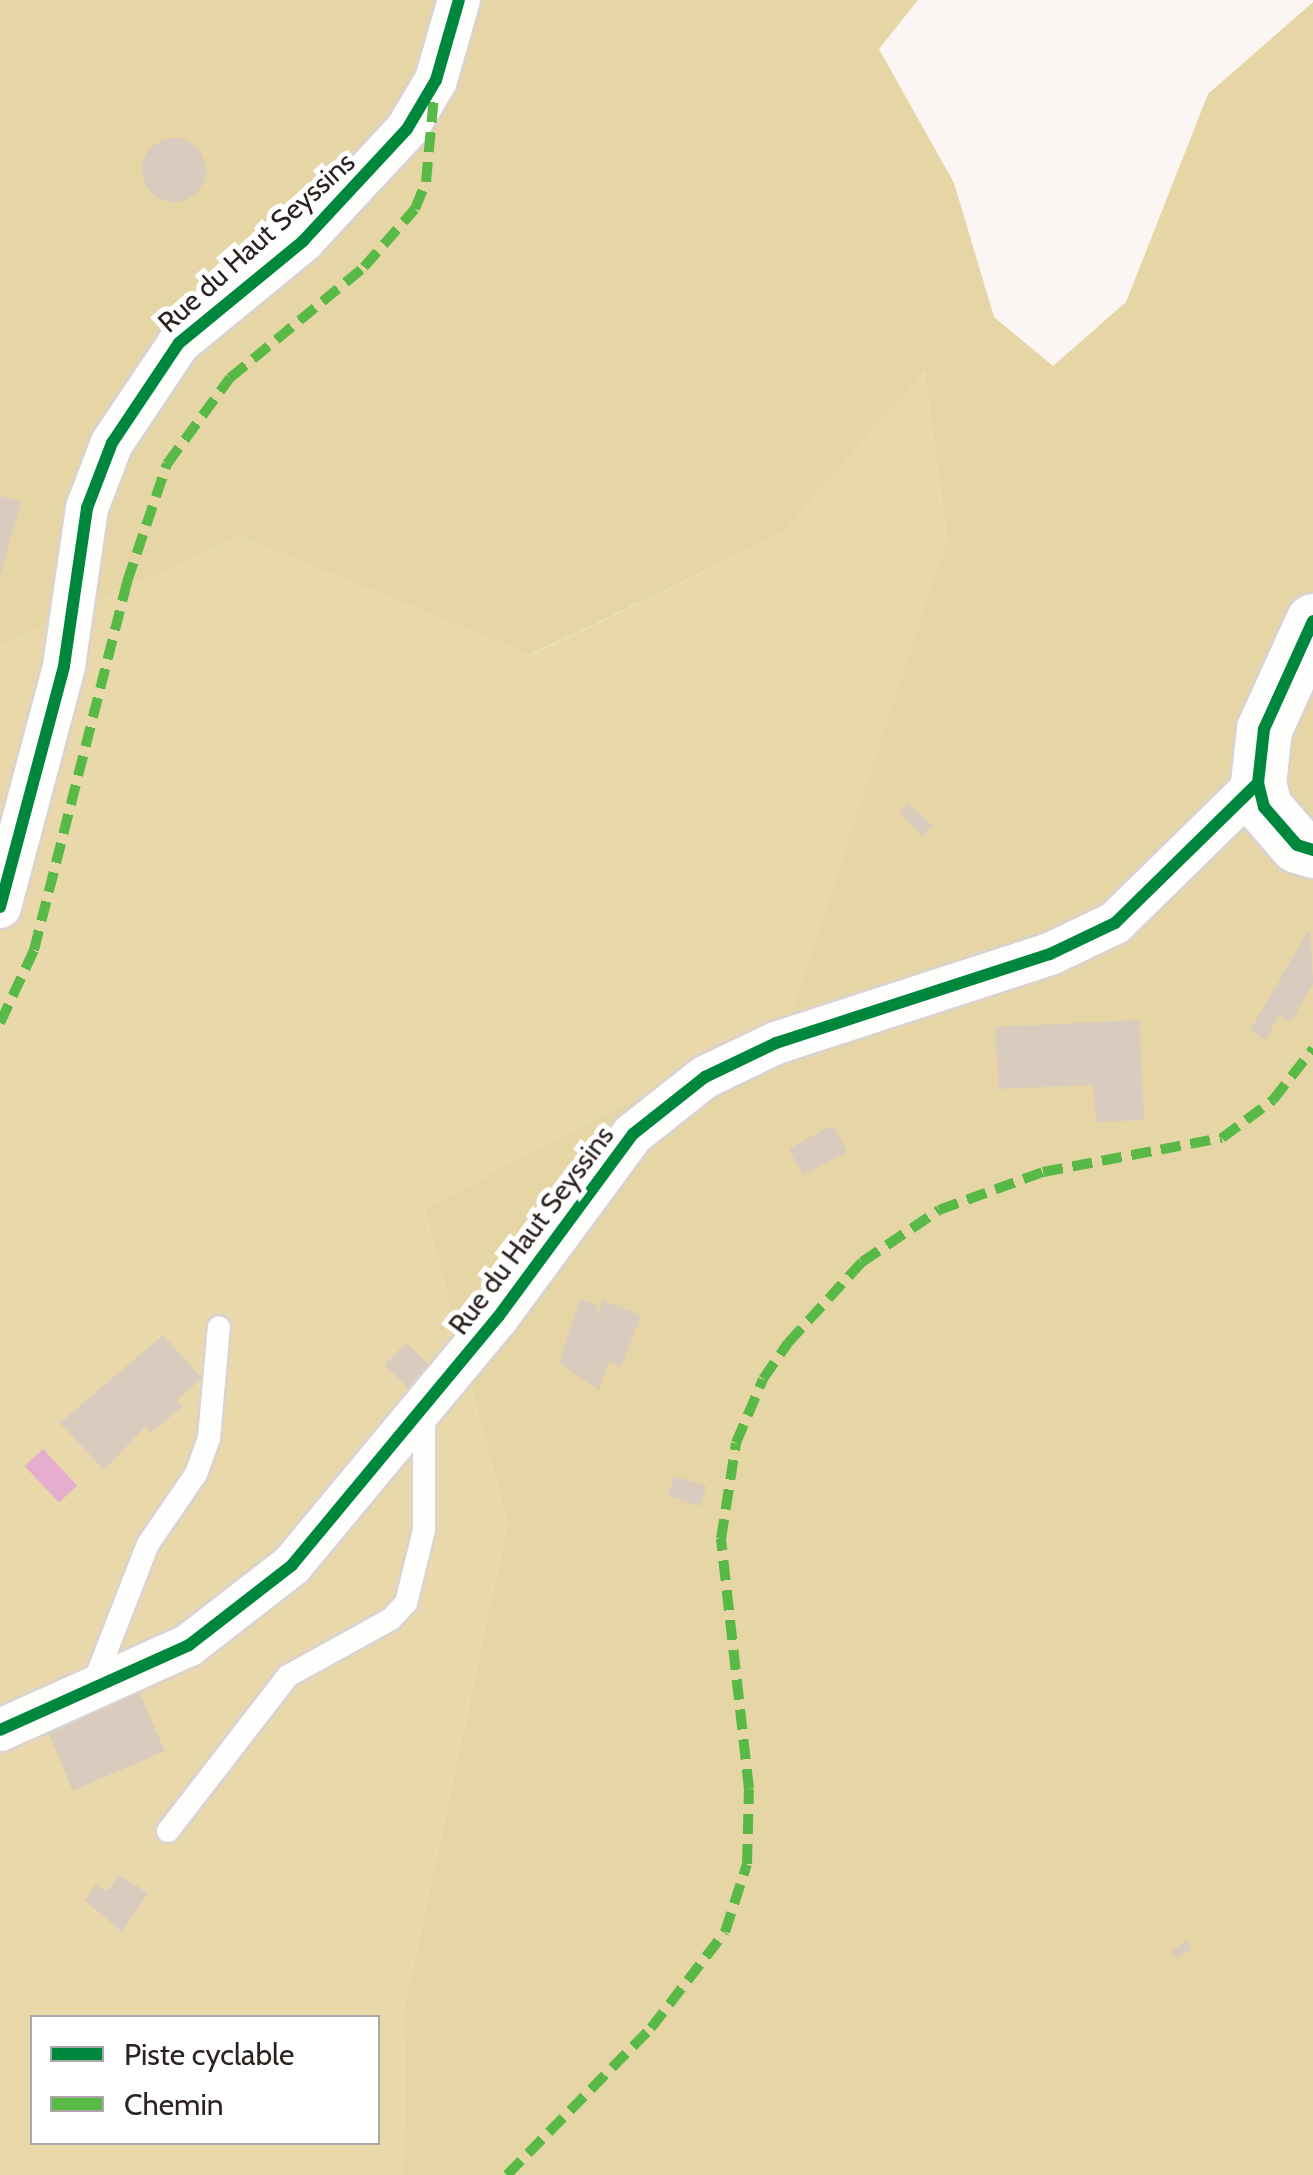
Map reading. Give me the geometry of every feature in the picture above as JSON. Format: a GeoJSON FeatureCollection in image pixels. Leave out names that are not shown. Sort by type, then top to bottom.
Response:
{"type":"FeatureCollection","features":[{"type":"Feature","properties":{"kind":"main road"},"geometry":{"type":"LineString","coordinates":[[1313,621],[1264,729],[1258,783],[1264,807],[1297,845],[1313,850]]}},
{"type":"Feature","properties":{"kind":"street","name":"Rue du Haut Seyssins"},"geometry":{"type":"LineString","coordinates":[[0,907],[64,666],[87,508],[112,443],[179,342],[303,241],[372,172],[436,80],[459,0]]}},
{"type":"Feature","properties":{"kind":"street","name":"Rue du Haut Seyssins"},"geometry":{"type":"LineString","coordinates":[[0,1730],[189,1645],[242,1609],[292,1565],[424,1410],[634,1134],[705,1077],[776,1043],[1050,954],[1115,923],[1258,783]]}},
{"type":"Feature","properties":{"kind":"lane"},"geometry":{"type":"LineString","coordinates":[[93,1685],[148,1544],[196,1474],[209,1438],[220,1328]]}},
{"type":"Feature","properties":{"kind":"lane"},"geometry":{"type":"LineString","coordinates":[[168,1831],[288,1676],[391,1619],[406,1603],[424,1530],[424,1410]]}},
{"type":"Feature","properties":{"kind":"shaded area"},"geometry":{"type":"Polygon","coordinates":[[[0,0],[918,0],[879,49],[954,183],[994,317],[1053,366],[1126,302],[1208,94],[1313,2],[1313,2175],[403,2175],[404,2008],[507,1524],[424,1208],[790,1017],[947,541],[924,371],[782,534],[530,655],[240,537],[0,647],[0,0]]]}},
{"type":"Feature","properties":{"kind":"shaded area"},"geometry":{"type":"Polygon","coordinates":[[[924,370],[947,541],[874,788],[790,1017],[424,1208],[507,1524],[404,2008],[403,2175],[0,2175],[0,647],[240,537],[531,655],[782,534],[924,370]]]}},
{"type":"Feature","properties":{"kind":"shaded area"},"geometry":{"type":"Polygon","coordinates":[[[43,1449],[77,1486],[59,1503],[25,1466],[43,1449]]]}},
{"type":"Feature","properties":{"kind":"building"},"geometry":{"type":"Polygon","coordinates":[[[174,138],[197,147],[206,170],[197,193],[174,202],[151,193],[142,170],[151,147],[174,138]]]}},
{"type":"Feature","properties":{"kind":"building"},"geometry":{"type":"Polygon","coordinates":[[[0,496],[21,502],[1,573],[0,573],[0,496]]]}},
{"type":"Feature","properties":{"kind":"building"},"geometry":{"type":"Polygon","coordinates":[[[909,803],[932,826],[922,836],[899,813],[909,803]]]}},
{"type":"Feature","properties":{"kind":"building"},"geometry":{"type":"Polygon","coordinates":[[[1310,928],[1313,984],[1291,1022],[1279,1015],[1266,1040],[1250,1030],[1310,928]]]}},
{"type":"Feature","properties":{"kind":"building"},"geometry":{"type":"Polygon","coordinates":[[[1139,1020],[1144,1120],[1096,1122],[1093,1085],[999,1089],[995,1027],[1139,1020]]]}},
{"type":"Feature","properties":{"kind":"building"},"geometry":{"type":"Polygon","coordinates":[[[833,1125],[847,1151],[803,1175],[789,1148],[833,1125]]]}},
{"type":"Feature","properties":{"kind":"building"},"geometry":{"type":"Polygon","coordinates":[[[580,1299],[596,1305],[598,1315],[603,1300],[641,1315],[621,1367],[609,1362],[599,1390],[559,1363],[580,1299]]]}},
{"type":"Feature","properties":{"kind":"building"},"geometry":{"type":"Polygon","coordinates":[[[163,1335],[202,1378],[177,1400],[183,1406],[151,1433],[146,1426],[104,1470],[60,1423],[163,1335]]]}},
{"type":"Feature","properties":{"kind":"building"},"geometry":{"type":"Polygon","coordinates":[[[406,1343],[432,1368],[410,1390],[384,1365],[406,1343]]]}},
{"type":"Feature","properties":{"kind":"building"},"geometry":{"type":"Polygon","coordinates":[[[674,1476],[707,1486],[700,1506],[668,1496],[674,1476]]]}},
{"type":"Feature","properties":{"kind":"building"},"geometry":{"type":"Polygon","coordinates":[[[137,1686],[165,1751],[73,1790],[45,1725],[137,1686]]]}},
{"type":"Feature","properties":{"kind":"building"},"geometry":{"type":"Polygon","coordinates":[[[119,1875],[148,1893],[122,1932],[85,1901],[96,1884],[107,1892],[119,1875]]]}},
{"type":"Feature","properties":{"kind":"building"},"geometry":{"type":"Polygon","coordinates":[[[1186,1940],[1192,1948],[1178,1959],[1172,1951],[1186,1940]]]}},
{"type":"Feature","properties":{"kind":"marked path"},"geometry":{"type":"LineString","coordinates":[[0,1023],[34,950],[127,582],[167,464],[230,378],[364,267],[415,209],[426,182],[434,95]]}},
{"type":"Feature","properties":{"kind":"marked path"},"geometry":{"type":"LineString","coordinates":[[507,2175],[651,2028],[725,1932],[747,1864],[749,1789],[721,1539],[736,1443],[763,1379],[788,1343],[862,1262],[939,1210],[1043,1172],[1222,1138],[1273,1100],[1313,1049]]}},
{"type":"Feature","properties":{"kind":"cycle path"},"geometry":{"type":"LineString","coordinates":[[0,907],[64,666],[87,508],[112,443],[179,343],[303,241],[407,129],[436,80],[459,0]]}},
{"type":"Feature","properties":{"kind":"cycle path"},"geometry":{"type":"LineString","coordinates":[[1313,621],[1264,729],[1258,783],[1264,807],[1297,845],[1313,850]]}},
{"type":"Feature","properties":{"kind":"cycle path"},"geometry":{"type":"LineString","coordinates":[[0,1730],[189,1645],[292,1565],[498,1317],[633,1134],[705,1077],[776,1043],[1050,954],[1115,923],[1258,783]]}}]}
